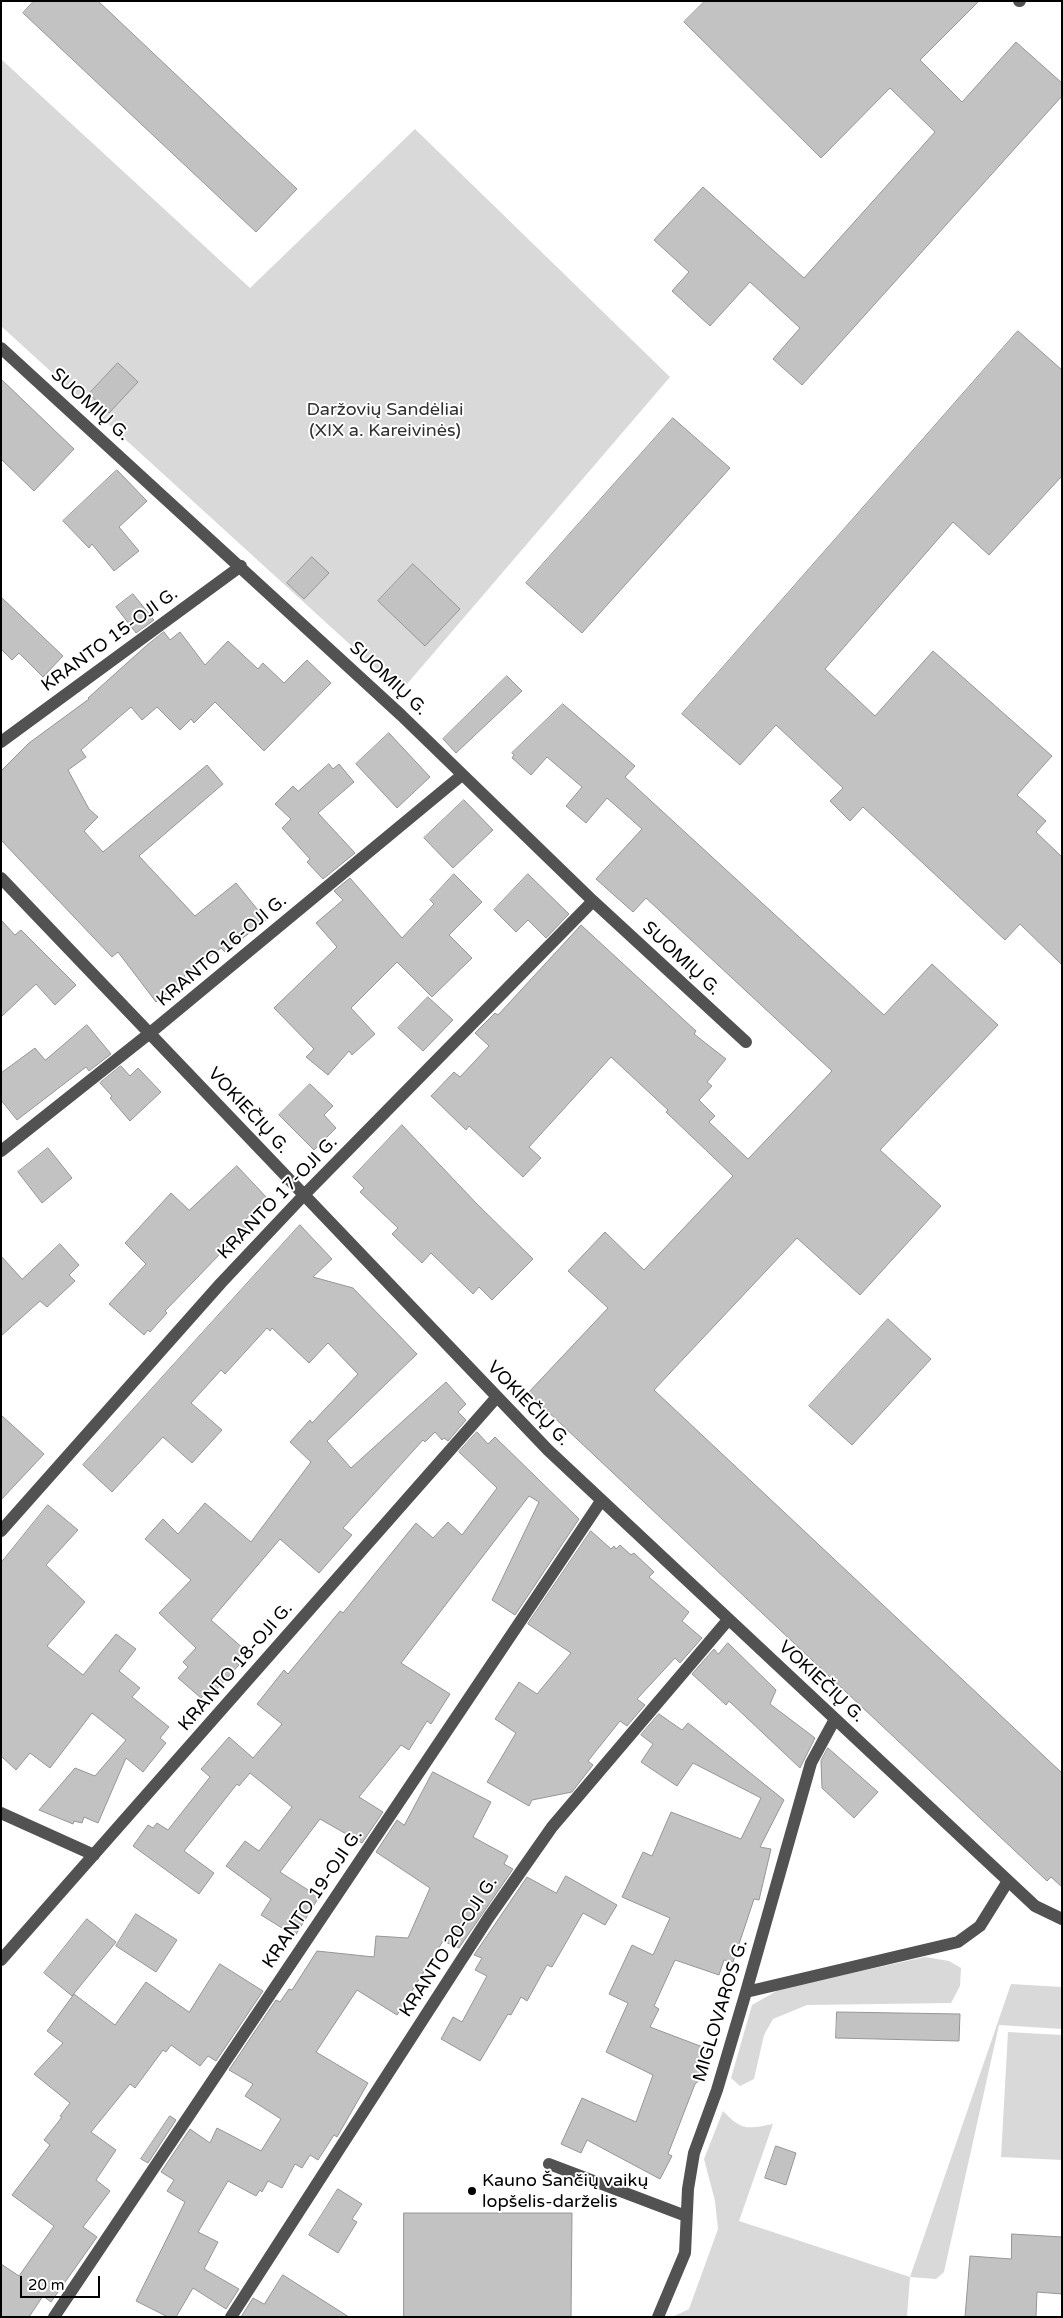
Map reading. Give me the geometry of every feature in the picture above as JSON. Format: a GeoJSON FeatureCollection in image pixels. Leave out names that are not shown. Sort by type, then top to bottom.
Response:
{"type":"FeatureCollection","features":[{"type":"Feature","properties":{"kind":"street","name":"SUOMIŲ G."},"geometry":{"type":"LineString","coordinates":[[1,348],[401,715],[593,901],[746,1042]]}},
{"type":"Feature","properties":{"kind":"street","name":"KRANTO 15-OJI G."},"geometry":{"type":"LineString","coordinates":[[1,742],[240,566]]}},
{"type":"Feature","properties":{"kind":"street","name":"KRANTO 16-OJI G."},"geometry":{"type":"LineString","coordinates":[[1,1151],[150,1033],[462,775]]}},
{"type":"Feature","properties":{"kind":"street","name":"VOKIEČIŲ G."},"geometry":{"type":"LineString","coordinates":[[1,878],[496,1398],[601,1501],[1035,1906],[1062,1919]]}},
{"type":"Feature","properties":{"kind":"street","name":"KRANTO 17-OJI G."},"geometry":{"type":"LineString","coordinates":[[1,1531],[221,1283],[304,1195],[593,901]]}},
{"type":"Feature","properties":{"kind":"street","name":"KRANTO 18-OJI G."},"geometry":{"type":"LineString","coordinates":[[1,1960],[496,1398]]}},
{"type":"Feature","properties":{"kind":"street","name":"KRANTO 19-OJI G."},"geometry":{"type":"LineString","coordinates":[[54,2317],[601,1501]]}},
{"type":"Feature","properties":{"kind":"street","name":"KRANTO 20-OJI G."},"geometry":{"type":"LineString","coordinates":[[231,2317],[489,1917],[552,1827],[728,1620]]}},
{"type":"Feature","properties":{"kind":"street","name":"MIGLOVAROS G."},"geometry":{"type":"LineString","coordinates":[[658,2317],[685,2253],[686,2216],[694,2153],[717,2090],[811,1763],[834,1719]]}},
{"type":"Feature","properties":{"kind":"street"},"geometry":{"type":"LineString","coordinates":[[1,1813],[94,1855]]}},
{"type":"Feature","properties":{"kind":"street"},"geometry":{"type":"LineString","coordinates":[[746,1992],[958,1942],[980,1926],[1008,1881]]}},
{"type":"Feature","properties":{"kind":"street"},"geometry":{"type":"LineString","coordinates":[[548,2164],[686,2216]]}},
{"type":"Feature","properties":{"kind":"green space","name":"Daržovių Sandėliai (XIX a. Kareivinės)"},"geometry":{"type":"Polygon","coordinates":[[[1,59],[250,288],[415,129],[670,377],[401,691],[1,326],[1,59]]]}},
{"type":"Feature","properties":{"kind":"green space"},"geometry":{"type":"Polygon","coordinates":[[[925,1957],[949,1961],[961,1968],[960,1986],[951,2003],[807,2005],[773,2019],[764,2035],[754,2079],[740,2086],[731,2078],[752,2005],[780,1989],[925,1957]]]}},
{"type":"Feature","properties":{"kind":"green space"},"geometry":{"type":"Polygon","coordinates":[[[1011,1984],[1062,1987],[1062,2029],[999,2025],[944,2272],[936,2279],[910,2277],[1011,1984]]]}},
{"type":"Feature","properties":{"kind":"green space"},"geometry":{"type":"Polygon","coordinates":[[[1008,2032],[1062,2035],[1062,2160],[1001,2157],[1008,2032]]]}},
{"type":"Feature","properties":{"kind":"green space"},"geometry":{"type":"Polygon","coordinates":[[[723,2111],[735,2122],[745,2127],[773,2124],[739,2221],[910,2277],[907,2317],[672,2317],[689,2309],[718,2229],[715,2201],[704,2159],[723,2111]]]}},
{"type":"Feature","properties":{"kind":"building"},"geometry":{"type":"Polygon","coordinates":[[[34,1],[98,1],[297,189],[256,232],[23,13],[34,1]]]}},
{"type":"Feature","properties":{"kind":"building"},"geometry":{"type":"Polygon","coordinates":[[[705,1],[979,1],[920,60],[962,102],[1016,42],[1062,83],[1062,96],[802,385],[773,359],[800,328],[750,282],[710,326],[672,291],[689,272],[654,240],[703,187],[804,278],[935,132],[890,88],[821,158],[684,22],[705,1]]]}},
{"type":"Feature","properties":{"kind":"building"},"geometry":{"type":"Polygon","coordinates":[[[1018,331],[1062,370],[1062,476],[989,555],[953,522],[825,669],[875,716],[933,651],[1052,756],[1017,795],[1046,821],[1036,832],[1062,857],[1062,965],[1020,924],[1005,940],[863,807],[850,821],[830,801],[843,788],[776,725],[740,765],[682,714],[1018,331]]]}},
{"type":"Feature","properties":{"kind":"building"},"geometry":{"type":"Polygon","coordinates":[[[118,363],[138,382],[109,413],[89,394],[118,363]]]}},
{"type":"Feature","properties":{"kind":"building"},"geometry":{"type":"Polygon","coordinates":[[[1,379],[74,449],[34,491],[1,459],[1,379]]]}},
{"type":"Feature","properties":{"kind":"building"},"geometry":{"type":"Polygon","coordinates":[[[673,418],[730,468],[582,633],[526,583],[673,418]]]}},
{"type":"Feature","properties":{"kind":"building"},"geometry":{"type":"Polygon","coordinates":[[[117,470],[147,501],[119,527],[139,551],[114,571],[92,544],[89,548],[63,521],[117,470]]]}},
{"type":"Feature","properties":{"kind":"building"},"geometry":{"type":"Polygon","coordinates":[[[312,557],[329,573],[304,599],[287,583],[312,557]]]}},
{"type":"Feature","properties":{"kind":"building"},"geometry":{"type":"Polygon","coordinates":[[[413,564],[460,609],[425,646],[378,601],[413,564]]]}},
{"type":"Feature","properties":{"kind":"building"},"geometry":{"type":"Polygon","coordinates":[[[133,594],[154,620],[136,633],[116,607],[133,594]]]}},
{"type":"Feature","properties":{"kind":"building"},"geometry":{"type":"Polygon","coordinates":[[[1,597],[63,656],[43,677],[19,653],[12,660],[1,649],[1,597]]]}},
{"type":"Feature","properties":{"kind":"building"},"geometry":{"type":"Polygon","coordinates":[[[164,632],[170,640],[180,632],[205,665],[228,641],[258,669],[263,663],[284,683],[307,660],[331,683],[264,751],[215,702],[194,723],[191,719],[180,730],[157,707],[142,720],[131,707],[81,750],[86,757],[68,770],[89,809],[98,817],[84,831],[103,852],[207,765],[223,784],[139,856],[195,916],[236,883],[266,920],[225,952],[221,948],[184,976],[186,978],[156,1002],[118,952],[112,957],[1,840],[1,771],[29,743],[89,699],[146,646],[164,632]]]}},
{"type":"Feature","properties":{"kind":"building"},"geometry":{"type":"Polygon","coordinates":[[[507,676],[522,691],[456,753],[443,739],[507,676]]]}},
{"type":"Feature","properties":{"kind":"building"},"geometry":{"type":"Polygon","coordinates":[[[563,704],[635,766],[625,777],[884,1015],[932,964],[998,1025],[880,1150],[941,1206],[860,1295],[797,1238],[654,1390],[1062,1773],[1062,1887],[1051,1877],[1047,1881],[528,1393],[608,1308],[568,1271],[605,1232],[644,1270],[733,1176],[666,1112],[668,1110],[611,1057],[529,1147],[541,1158],[523,1177],[469,1126],[466,1130],[431,1096],[454,1072],[460,1077],[489,1046],[475,1033],[495,1013],[498,1015],[581,925],[696,1031],[694,1034],[726,1059],[707,1082],[712,1086],[699,1100],[715,1116],[709,1122],[748,1159],[832,1071],[646,898],[633,912],[596,879],[642,829],[607,798],[586,823],[566,806],[582,787],[547,757],[531,775],[512,758],[514,755],[512,753],[563,704]]]}},
{"type":"Feature","properties":{"kind":"building"},"geometry":{"type":"Polygon","coordinates":[[[389,733],[430,777],[397,808],[356,764],[389,733]]]}},
{"type":"Feature","properties":{"kind":"building"},"geometry":{"type":"Polygon","coordinates":[[[329,764],[333,769],[339,764],[354,782],[318,813],[355,853],[323,879],[307,862],[310,859],[282,828],[291,819],[275,804],[293,786],[298,791],[329,764]]]}},
{"type":"Feature","properties":{"kind":"building"},"geometry":{"type":"Polygon","coordinates":[[[464,800],[493,830],[453,868],[424,838],[464,800]]]}},
{"type":"Feature","properties":{"kind":"building"},"geometry":{"type":"Polygon","coordinates":[[[454,874],[482,902],[449,935],[472,958],[432,997],[397,962],[351,1008],[375,1034],[352,1055],[349,1051],[328,1075],[306,1057],[314,1049],[274,1008],[337,947],[316,923],[343,900],[334,891],[350,878],[402,938],[434,904],[430,900],[454,874]]]}},
{"type":"Feature","properties":{"kind":"building"},"geometry":{"type":"Polygon","coordinates":[[[528,874],[569,914],[546,938],[528,920],[516,932],[494,910],[528,874]]]}},
{"type":"Feature","properties":{"kind":"building"},"geometry":{"type":"Polygon","coordinates":[[[1,920],[15,935],[21,930],[76,985],[55,1005],[36,984],[1,1017],[1,920]]]}},
{"type":"Feature","properties":{"kind":"building"},"geometry":{"type":"Polygon","coordinates":[[[428,997],[453,1020],[423,1051],[398,1028],[428,997]]]}},
{"type":"Feature","properties":{"kind":"building"},"geometry":{"type":"Polygon","coordinates":[[[87,1025],[111,1054],[89,1071],[86,1067],[17,1120],[1,1100],[1,1073],[35,1048],[45,1060],[87,1025]]]}},
{"type":"Feature","properties":{"kind":"building"},"geometry":{"type":"Polygon","coordinates":[[[121,1066],[130,1076],[138,1068],[161,1092],[130,1121],[100,1083],[121,1066]]]}},
{"type":"Feature","properties":{"kind":"building"},"geometry":{"type":"Polygon","coordinates":[[[310,1084],[333,1106],[324,1115],[336,1128],[314,1150],[279,1115],[310,1084]]]}},
{"type":"Feature","properties":{"kind":"building"},"geometry":{"type":"Polygon","coordinates":[[[402,1125],[477,1204],[533,1259],[492,1300],[479,1287],[473,1294],[431,1253],[422,1263],[392,1234],[398,1228],[360,1192],[364,1188],[353,1177],[402,1125]]]}},
{"type":"Feature","properties":{"kind":"building"},"geometry":{"type":"Polygon","coordinates":[[[48,1148],[72,1178],[42,1203],[18,1172],[48,1148]]]}},
{"type":"Feature","properties":{"kind":"building"},"geometry":{"type":"Polygon","coordinates":[[[237,1166],[268,1199],[243,1222],[247,1226],[165,1311],[167,1313],[150,1332],[148,1330],[144,1335],[109,1304],[146,1264],[125,1243],[171,1193],[189,1210],[237,1166]]]}},
{"type":"Feature","properties":{"kind":"building"},"geometry":{"type":"Polygon","coordinates":[[[300,1225],[332,1259],[313,1277],[353,1288],[417,1354],[327,1441],[351,1468],[446,1382],[466,1404],[458,1412],[466,1420],[448,1441],[444,1438],[442,1440],[435,1432],[425,1442],[423,1440],[343,1528],[352,1535],[319,1573],[280,1539],[211,1620],[245,1650],[234,1661],[239,1665],[216,1690],[212,1686],[201,1698],[178,1678],[188,1667],[183,1662],[196,1648],[159,1613],[191,1580],[145,1539],[163,1519],[178,1534],[205,1503],[251,1542],[311,1462],[290,1442],[310,1420],[312,1423],[358,1374],[328,1343],[309,1363],[272,1328],[270,1331],[267,1328],[225,1374],[221,1370],[191,1403],[222,1430],[192,1463],[163,1437],[112,1492],[83,1465],[300,1225]]]}},
{"type":"Feature","properties":{"kind":"building"},"geometry":{"type":"Polygon","coordinates":[[[60,1244],[79,1265],[69,1275],[75,1281],[47,1307],[40,1301],[1,1336],[1,1256],[22,1279],[60,1244]]]}},
{"type":"Feature","properties":{"kind":"building"},"geometry":{"type":"Polygon","coordinates":[[[888,1319],[931,1359],[852,1445],[809,1406],[888,1319]]]}},
{"type":"Feature","properties":{"kind":"building"},"geometry":{"type":"Polygon","coordinates":[[[1,1415],[44,1454],[1,1500],[1,1415]]]}},
{"type":"Feature","properties":{"kind":"building"},"geometry":{"type":"Polygon","coordinates":[[[477,1432],[488,1444],[495,1437],[579,1519],[515,1615],[492,1600],[539,1502],[529,1496],[401,1663],[450,1694],[431,1724],[427,1721],[409,1750],[401,1745],[359,1797],[383,1812],[362,1843],[320,1819],[280,1872],[319,1897],[295,1936],[261,1915],[271,1899],[226,1866],[245,1841],[259,1851],[292,1807],[250,1773],[239,1786],[237,1784],[184,1851],[214,1873],[199,1894],[133,1846],[148,1825],[153,1828],[157,1823],[168,1830],[210,1777],[201,1769],[229,1737],[253,1758],[282,1724],[257,1704],[284,1670],[288,1674],[340,1611],[343,1613],[416,1523],[433,1538],[448,1522],[462,1535],[497,1488],[459,1452],[477,1432]]]}},
{"type":"Feature","properties":{"kind":"building"},"geometry":{"type":"Polygon","coordinates":[[[48,1505],[78,1530],[46,1565],[85,1602],[47,1646],[83,1675],[116,1634],[136,1649],[119,1671],[140,1688],[132,1697],[169,1727],[160,1738],[166,1743],[143,1772],[126,1758],[98,1823],[84,1817],[82,1823],[74,1821],[73,1824],[39,1810],[75,1768],[95,1776],[126,1740],[92,1713],[50,1768],[30,1753],[16,1770],[1,1756],[1,1563],[48,1505]]]}},
{"type":"Feature","properties":{"kind":"building"},"geometry":{"type":"Polygon","coordinates":[[[591,1531],[611,1549],[614,1546],[616,1549],[620,1545],[631,1555],[634,1553],[654,1572],[649,1577],[689,1612],[682,1621],[702,1638],[680,1663],[675,1658],[637,1699],[645,1705],[627,1726],[620,1721],[588,1761],[593,1765],[572,1792],[532,1800],[529,1806],[487,1782],[516,1733],[495,1719],[519,1682],[537,1694],[571,1653],[528,1624],[591,1531]]]}},
{"type":"Feature","properties":{"kind":"building"},"geometry":{"type":"Polygon","coordinates":[[[728,1643],[776,1690],[770,1704],[815,1738],[800,1768],[729,1701],[726,1705],[692,1674],[714,1649],[718,1654],[728,1643]]]}},
{"type":"Feature","properties":{"kind":"building"},"geometry":{"type":"Polygon","coordinates":[[[659,1714],[682,1730],[688,1723],[784,1800],[760,1847],[771,1849],[759,1900],[754,1899],[733,1962],[724,1960],[719,1975],[675,1960],[654,2006],[659,2009],[650,2027],[708,2049],[705,2058],[706,2075],[695,2084],[668,2154],[672,2156],[660,2179],[587,2140],[581,2153],[561,2144],[582,2098],[636,2122],[653,2075],[606,2052],[628,2003],[609,1994],[632,1945],[653,1955],[670,1918],[622,1897],[643,1852],[652,1856],[671,1812],[741,1839],[761,1798],[693,1763],[677,1786],[641,1762],[653,1744],[641,1735],[659,1714]]]}},
{"type":"Feature","properties":{"kind":"building"},"geometry":{"type":"Polygon","coordinates":[[[828,1748],[878,1792],[854,1818],[822,1788],[821,1761],[828,1748]]]}},
{"type":"Feature","properties":{"kind":"building"},"geometry":{"type":"Polygon","coordinates":[[[433,1772],[491,1802],[473,1837],[508,1856],[504,1864],[513,1869],[459,1948],[443,1941],[397,2015],[357,1990],[316,2052],[368,2083],[337,2137],[334,2135],[318,2160],[310,2155],[302,2168],[295,2164],[282,2188],[268,2181],[262,2192],[260,2190],[256,2196],[228,2181],[198,2232],[218,2242],[204,2269],[239,2289],[226,2309],[193,2288],[176,2317],[168,2317],[136,2301],[185,2202],[167,2191],[174,2180],[161,2172],[190,2129],[210,2143],[217,2128],[261,2151],[281,2119],[245,2096],[253,2084],[229,2070],[276,2000],[280,2002],[289,1989],[292,1990],[317,1951],[374,1957],[376,1936],[408,1938],[430,1888],[376,1852],[397,1820],[404,1825],[433,1772]]]}},
{"type":"Feature","properties":{"kind":"building"},"geometry":{"type":"Polygon","coordinates":[[[566,1876],[617,1905],[605,1925],[583,1913],[552,1967],[547,1965],[527,2001],[521,1997],[511,2015],[508,2014],[480,2061],[441,2039],[453,2017],[462,2022],[487,1976],[475,1970],[482,1958],[474,1955],[527,1877],[556,1893],[566,1876]]]}},
{"type":"Feature","properties":{"kind":"building"},"geometry":{"type":"Polygon","coordinates":[[[136,1914],[177,1940],[156,1972],[116,1946],[136,1914]]]}},
{"type":"Feature","properties":{"kind":"building"},"geometry":{"type":"Polygon","coordinates":[[[87,1919],[116,1942],[72,1996],[44,1973],[87,1919]]]}},
{"type":"Feature","properties":{"kind":"building"},"geometry":{"type":"Polygon","coordinates":[[[220,1964],[263,1991],[216,2061],[208,2056],[200,2066],[171,2045],[166,2052],[163,2050],[135,2088],[130,2084],[91,2132],[116,2150],[96,2180],[110,2191],[83,2227],[97,2237],[51,2302],[43,2296],[29,2317],[1,2317],[1,2264],[19,2276],[54,2226],[12,2195],[50,2145],[44,2140],[62,2117],[60,2116],[70,2103],[34,2074],[63,2043],[47,2031],[74,1994],[115,2025],[146,1982],[189,2012],[220,1964]]]}},
{"type":"Feature","properties":{"kind":"building"},"geometry":{"type":"Polygon","coordinates":[[[837,2012],[960,2014],[959,2041],[836,2038],[837,2012]]]}},
{"type":"Feature","properties":{"kind":"building"},"geometry":{"type":"Polygon","coordinates":[[[170,2116],[176,2120],[148,2163],[141,2159],[170,2116]]]}},
{"type":"Feature","properties":{"kind":"building"},"geometry":{"type":"Polygon","coordinates":[[[776,2146],[796,2153],[786,2185],[765,2178],[776,2146]]]}},
{"type":"Feature","properties":{"kind":"building"},"geometry":{"type":"Polygon","coordinates":[[[338,2189],[362,2204],[352,2219],[357,2222],[338,2253],[309,2235],[338,2189]]]}},
{"type":"Feature","properties":{"kind":"building"},"geometry":{"type":"Polygon","coordinates":[[[404,2213],[572,2213],[571,2317],[404,2317],[404,2213]]]}},
{"type":"Feature","properties":{"kind":"building"},"geometry":{"type":"Polygon","coordinates":[[[1012,2234],[1062,2237],[1062,2294],[1037,2292],[1036,2317],[965,2317],[970,2256],[1011,2259],[1012,2234]]]}},
{"type":"Feature","properties":{"kind":"building"},"geometry":{"type":"Polygon","coordinates":[[[283,2275],[349,2317],[241,2317],[253,2298],[264,2304],[283,2275]]]}},
{"type":"Feature","properties":{"kind":"place","name":"Kauno Šančių vaikų lopšelis-darželis"},"geometry":{"type":"Point","coordinates":[472,2191]}}]}
